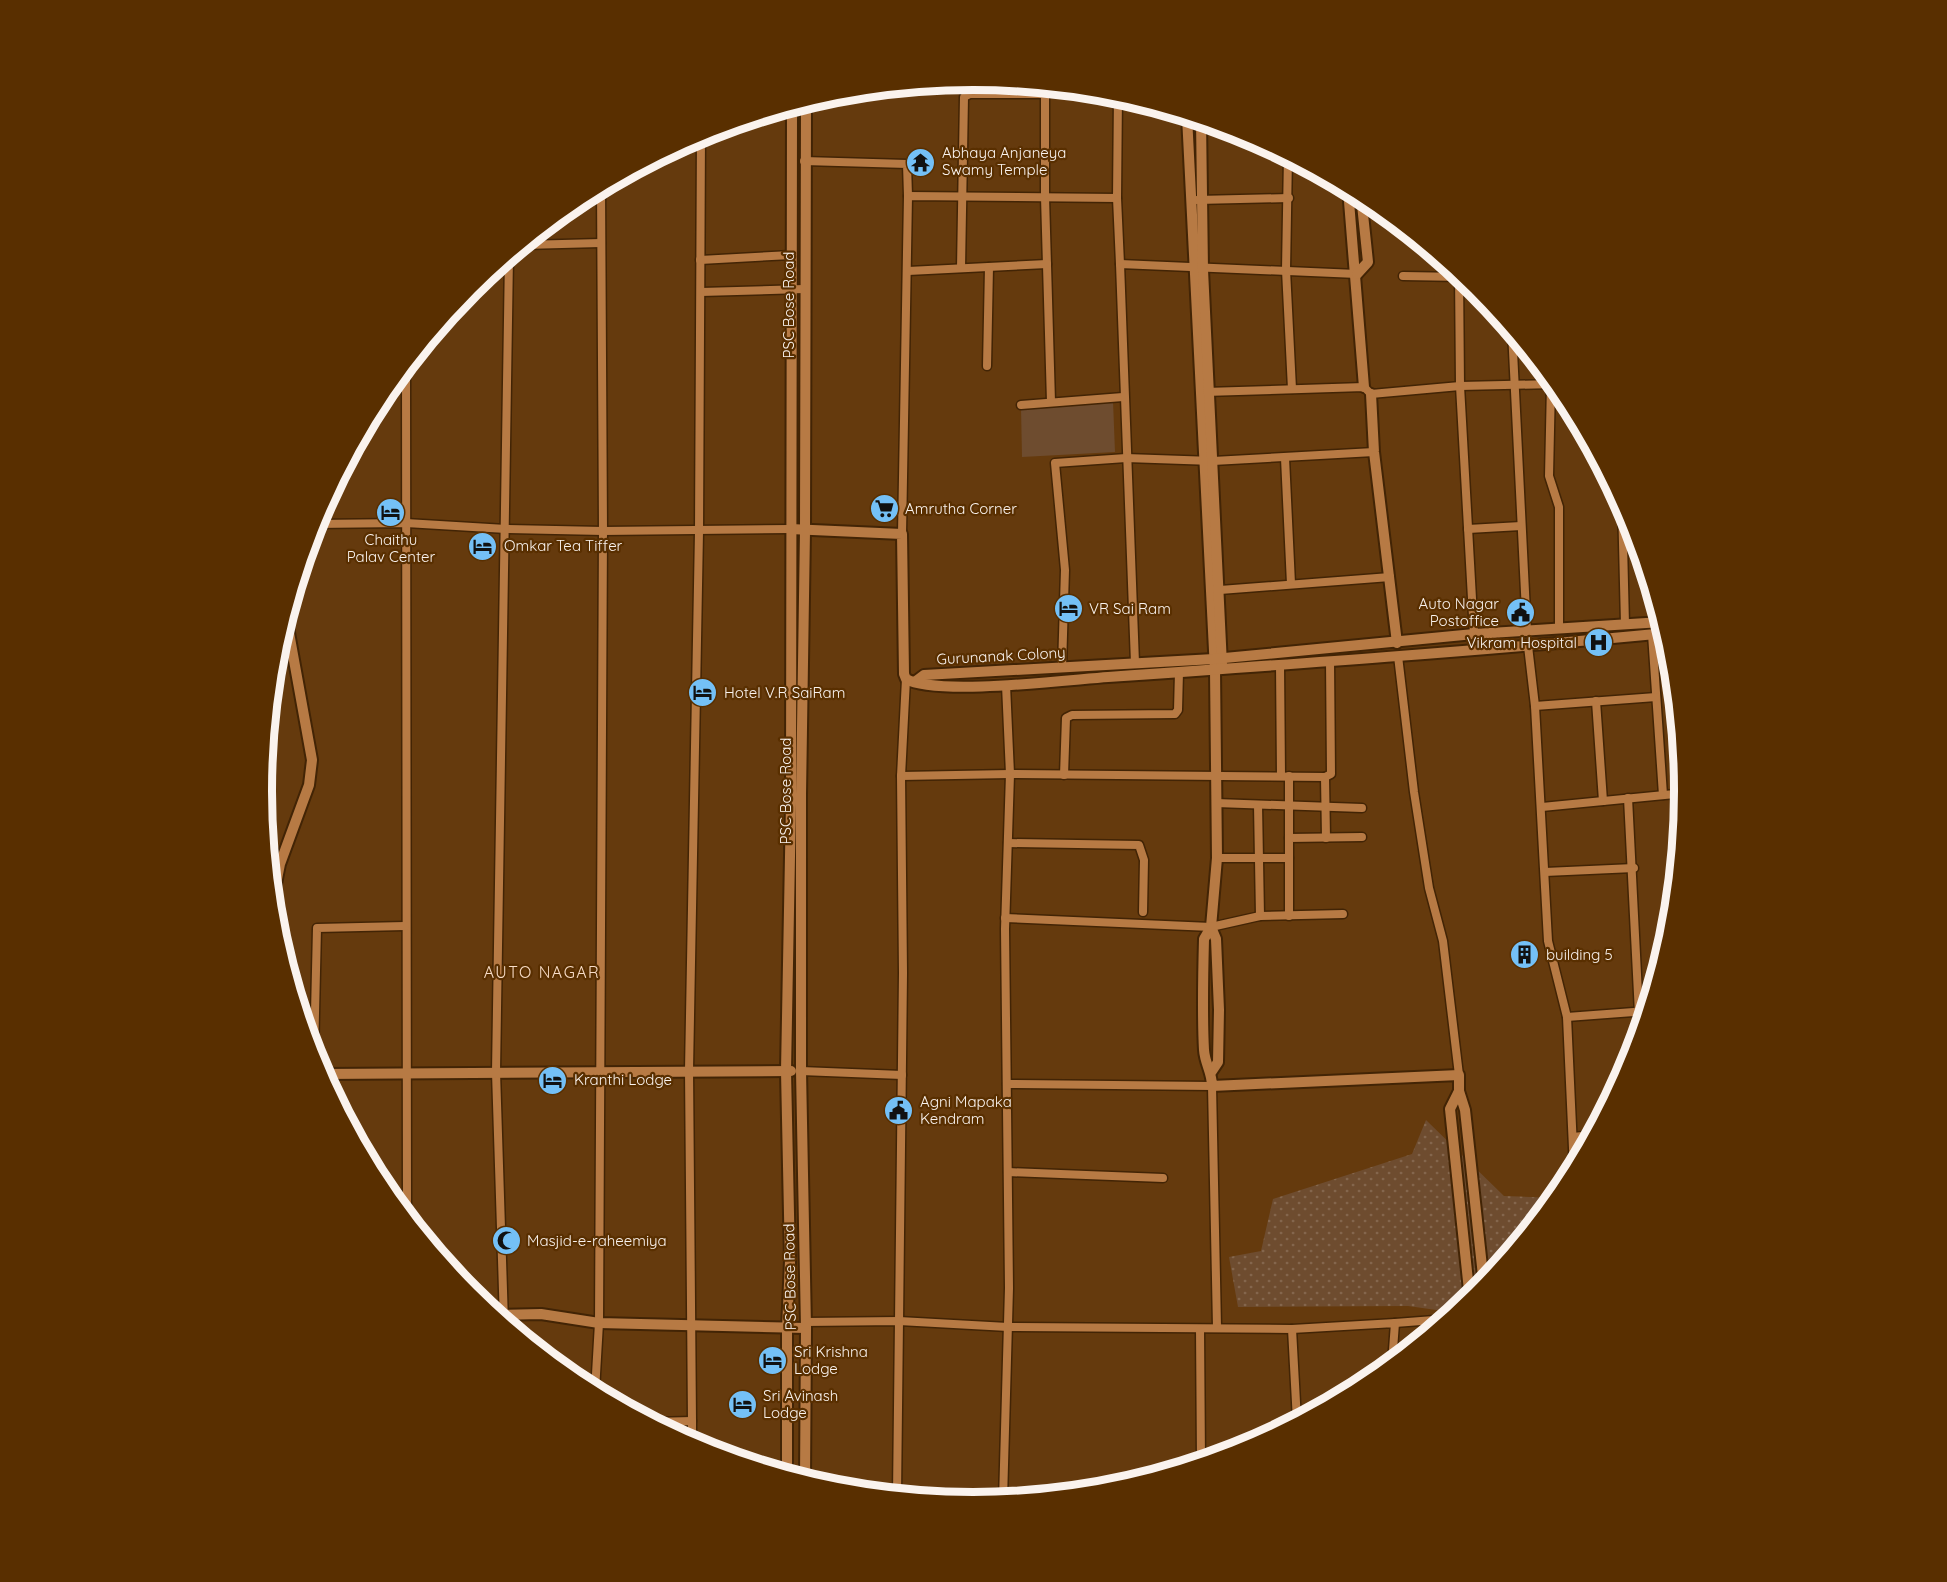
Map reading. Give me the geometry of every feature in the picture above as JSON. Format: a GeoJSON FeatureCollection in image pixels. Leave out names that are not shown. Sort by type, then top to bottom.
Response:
{"type":"FeatureCollection","features":[{"type":"Feature","properties":{"kind":"street"},"geometry":{"type":"LineString","coordinates":[[961,268],[964,97],[970,94],[1013,92]]}},
{"type":"Feature","properties":{"kind":"street"},"geometry":{"type":"LineString","coordinates":[[1045,94],[1045,197],[1051,402]]}},
{"type":"Feature","properties":{"kind":"street"},"geometry":{"type":"LineString","coordinates":[[1118,105],[1117,198],[1123,397],[1136,663]]}},
{"type":"Feature","properties":{"kind":"street","name":"PSC Bose Road"},"geometry":{"type":"LineString","coordinates":[[805,1471],[806,1325],[801,1071],[801,794],[805,531],[806,111]]}},
{"type":"Feature","properties":{"kind":"street","name":"PSC Bose Road"},"geometry":{"type":"LineString","coordinates":[[787,1467],[787,1329],[790,1261],[786,1071],[791,803],[792,114]]}},
{"type":"Feature","properties":{"kind":"street"},"geometry":{"type":"LineString","coordinates":[[1188,124],[1198,200]]}},
{"type":"Feature","properties":{"kind":"street"},"geometry":{"type":"LineString","coordinates":[[1201,128],[1198,200],[1200,269],[1218,664]]}},
{"type":"Feature","properties":{"kind":"street"},"geometry":{"type":"LineString","coordinates":[[692,1433],[689,1070],[699,532],[701,145]]}},
{"type":"Feature","properties":{"kind":"street"},"geometry":{"type":"LineString","coordinates":[[804,161],[907,164],[908,271],[902,534],[911,680],[902,776],[902,1075],[897,1487]]}},
{"type":"Feature","properties":{"kind":"street"},"geometry":{"type":"LineString","coordinates":[[1288,164],[1286,270],[1292,389]]}},
{"type":"Feature","properties":{"kind":"street"},"geometry":{"type":"LineString","coordinates":[[908,196],[1117,198]]}},
{"type":"Feature","properties":{"kind":"street"},"geometry":{"type":"LineString","coordinates":[[595,1381],[599,1323],[598,1071],[603,531],[601,198]]}},
{"type":"Feature","properties":{"kind":"street"},"geometry":{"type":"LineString","coordinates":[[1198,200],[1289,198]]}},
{"type":"Feature","properties":{"kind":"street"},"geometry":{"type":"LineString","coordinates":[[1349,199],[1374,452],[1397,643]]}},
{"type":"Feature","properties":{"kind":"street"},"geometry":{"type":"LineString","coordinates":[[1357,274],[1368,261],[1362,208]]}},
{"type":"Feature","properties":{"kind":"street"},"geometry":{"type":"LineString","coordinates":[[535,245],[601,243]]}},
{"type":"Feature","properties":{"kind":"street"},"geometry":{"type":"LineString","coordinates":[[700,260],[791,255]]}},
{"type":"Feature","properties":{"kind":"street"},"geometry":{"type":"LineString","coordinates":[[908,271],[1047,264]]}},
{"type":"Feature","properties":{"kind":"street"},"geometry":{"type":"LineString","coordinates":[[1120,264],[1357,274]]}},
{"type":"Feature","properties":{"kind":"street"},"geometry":{"type":"LineString","coordinates":[[502,1309],[496,1072],[506,530],[508,267]]}},
{"type":"Feature","properties":{"kind":"street"},"geometry":{"type":"LineString","coordinates":[[987,366],[989,267]]}},
{"type":"Feature","properties":{"kind":"street"},"geometry":{"type":"LineString","coordinates":[[1403,276],[1449,276]]}},
{"type":"Feature","properties":{"kind":"street"},"geometry":{"type":"LineString","coordinates":[[1460,287],[1460,386],[1474,634]]}},
{"type":"Feature","properties":{"kind":"street"},"geometry":{"type":"LineString","coordinates":[[701,292],[804,289]]}},
{"type":"Feature","properties":{"kind":"street"},"geometry":{"type":"LineString","coordinates":[[1513,343],[1521,526],[1522,632],[1535,706],[1548,940],[1567,1017],[1574,1153]]}},
{"type":"Feature","properties":{"kind":"street"},"geometry":{"type":"LineString","coordinates":[[406,380],[406,1202]]}},
{"type":"Feature","properties":{"kind":"street"},"geometry":{"type":"LineString","coordinates":[[1206,392],[1292,389],[1368,391],[1544,384]]}},
{"type":"Feature","properties":{"kind":"street"},"geometry":{"type":"LineString","coordinates":[[1021,405],[1123,397]]}},
{"type":"Feature","properties":{"kind":"street"},"geometry":{"type":"LineString","coordinates":[[1552,397],[1549,476],[1559,507],[1559,629]]}},
{"type":"Feature","properties":{"kind":"street"},"geometry":{"type":"LineString","coordinates":[[1062,667],[1065,570],[1055,463],[1126,458],[1208,461],[1374,452]]}},
{"type":"Feature","properties":{"kind":"street"},"geometry":{"type":"LineString","coordinates":[[1285,458],[1291,584]]}},
{"type":"Feature","properties":{"kind":"street"},"geometry":{"type":"LineString","coordinates":[[1208,461],[1220,590],[1216,775],[1217,858],[1211,927],[1204,939],[1205,1063],[1212,1071]]}},
{"type":"Feature","properties":{"kind":"street"},"geometry":{"type":"LineString","coordinates":[[325,525],[406,523],[506,530],[699,532],[790,529],[902,534]]}},
{"type":"Feature","properties":{"kind":"street"},"geometry":{"type":"LineString","coordinates":[[1468,529],[1521,526]]}},
{"type":"Feature","properties":{"kind":"street"},"geometry":{"type":"LineString","coordinates":[[1623,527],[1625,624]]}},
{"type":"Feature","properties":{"kind":"street"},"geometry":{"type":"LineString","coordinates":[[1220,590],[1390,577]]}},
{"type":"Feature","properties":{"kind":"street","name":"Gurunanak Colony"},"geometry":{"type":"LineString","coordinates":[[911,680],[924,686],[1006,685],[1179,672],[1218,664],[1474,634],[1654,622]]}},
{"type":"Feature","properties":{"kind":"street"},"geometry":{"type":"LineString","coordinates":[[1652,634],[1663,795]]}},
{"type":"Feature","properties":{"kind":"street","name":"Gurunanak Colony"},"geometry":{"type":"LineString","coordinates":[[911,680],[924,675],[1136,663],[1280,665],[1524,647],[1656,634]]}},
{"type":"Feature","properties":{"kind":"street"},"geometry":{"type":"LineString","coordinates":[[276,862],[309,785],[312,760],[290,637]]}},
{"type":"Feature","properties":{"kind":"street"},"geometry":{"type":"LineString","coordinates":[[1398,656],[1414,792],[1429,888],[1443,941],[1459,1091],[1465,1110],[1483,1273]]}},
{"type":"Feature","properties":{"kind":"street"},"geometry":{"type":"LineString","coordinates":[[902,776],[1010,774],[1325,777],[1331,774],[1330,661]]}},
{"type":"Feature","properties":{"kind":"street"},"geometry":{"type":"LineString","coordinates":[[1280,665],[1285,776],[1290,806],[1289,916]]}},
{"type":"Feature","properties":{"kind":"street"},"geometry":{"type":"LineString","coordinates":[[1064,775],[1066,718],[1072,715],[1175,714],[1178,710],[1179,672]]}},
{"type":"Feature","properties":{"kind":"street"},"geometry":{"type":"LineString","coordinates":[[1003,1491],[1008,1327],[1005,918],[1010,774],[1006,685]]}},
{"type":"Feature","properties":{"kind":"street"},"geometry":{"type":"LineString","coordinates":[[1535,706],[1656,697]]}},
{"type":"Feature","properties":{"kind":"street"},"geometry":{"type":"LineString","coordinates":[[1596,702],[1603,801]]}},
{"type":"Feature","properties":{"kind":"street"},"geometry":{"type":"LineString","coordinates":[[1325,777],[1326,838]]}},
{"type":"Feature","properties":{"kind":"street"},"geometry":{"type":"LineString","coordinates":[[1542,807],[1675,794]]}},
{"type":"Feature","properties":{"kind":"street"},"geometry":{"type":"LineString","coordinates":[[1628,798],[1641,1002]]}},
{"type":"Feature","properties":{"kind":"street"},"geometry":{"type":"LineString","coordinates":[[1216,803],[1362,808]]}},
{"type":"Feature","properties":{"kind":"street"},"geometry":{"type":"LineString","coordinates":[[1258,805],[1260,916]]}},
{"type":"Feature","properties":{"kind":"street"},"geometry":{"type":"LineString","coordinates":[[1289,838],[1362,837]]}},
{"type":"Feature","properties":{"kind":"street"},"geometry":{"type":"LineString","coordinates":[[1008,843],[1139,845],[1144,860],[1143,912]]}},
{"type":"Feature","properties":{"kind":"street"},"geometry":{"type":"LineString","coordinates":[[1217,858],[1289,858]]}},
{"type":"Feature","properties":{"kind":"street"},"geometry":{"type":"LineString","coordinates":[[1545,872],[1634,868]]}},
{"type":"Feature","properties":{"kind":"street"},"geometry":{"type":"LineString","coordinates":[[1005,918],[1211,927],[1260,916],[1343,914]]}},
{"type":"Feature","properties":{"kind":"street"},"geometry":{"type":"LineString","coordinates":[[315,1028],[317,928],[405,926]]}},
{"type":"Feature","properties":{"kind":"street"},"geometry":{"type":"LineString","coordinates":[[1211,927],[1216,939],[1219,1010],[1218,1062],[1212,1071],[1217,1327]]}},
{"type":"Feature","properties":{"kind":"street"},"geometry":{"type":"LineString","coordinates":[[1567,1017],[1638,1012]]}},
{"type":"Feature","properties":{"kind":"street"},"geometry":{"type":"LineString","coordinates":[[333,1074],[689,1070],[902,1075]]}},
{"type":"Feature","properties":{"kind":"street"},"geometry":{"type":"LineString","coordinates":[[1007,1084],[1212,1086],[1459,1075]]}},
{"type":"Feature","properties":{"kind":"street"},"geometry":{"type":"LineString","coordinates":[[1459,1091],[1450,1109],[1469,1287]]}},
{"type":"Feature","properties":{"kind":"street"},"geometry":{"type":"LineString","coordinates":[[1574,1137],[1584,1136]]}},
{"type":"Feature","properties":{"kind":"street"},"geometry":{"type":"LineString","coordinates":[[1008,1172],[1163,1178]]}},
{"type":"Feature","properties":{"kind":"street"},"geometry":{"type":"LineString","coordinates":[[510,1317],[541,1314],[599,1323],[787,1329],[806,1325],[899,1321],[1008,1327],[1292,1329],[1433,1320]]}},
{"type":"Feature","properties":{"kind":"street"},"geometry":{"type":"LineString","coordinates":[[1393,1352],[1395,1323]]}},
{"type":"Feature","properties":{"kind":"street"},"geometry":{"type":"LineString","coordinates":[[1200,1329],[1201,1454]]}},
{"type":"Feature","properties":{"kind":"street"},"geometry":{"type":"LineString","coordinates":[[1292,1329],[1296,1414]]}},
{"type":"Feature","properties":{"kind":"street"},"geometry":{"type":"LineString","coordinates":[[667,1422],[692,1421]]}},
{"type":"Feature","properties":{"kind":"shaded area"},"geometry":{"type":"Polygon","coordinates":[[[1113,401],[1115,452],[1022,457],[1021,408],[1113,401]]]}},
{"type":"Feature","properties":{"kind":"shaded area"},"geometry":{"type":"Polygon","coordinates":[[[1426,1120],[1504,1196],[1544,1198],[1501,1253],[1444,1311],[1408,1306],[1238,1307],[1229,1257],[1261,1251],[1273,1199],[1412,1154],[1426,1120]]]}},
{"type":"Feature","properties":{"kind":"place","name":"Abhaya Anjaneya Swamy Temple"},"geometry":{"type":"Point","coordinates":[921,162]}},
{"type":"Feature","properties":{"kind":"place","name":"Amrutha Corner"},"geometry":{"type":"Point","coordinates":[884,509]}},
{"type":"Feature","properties":{"kind":"place","name":"Chaithu Palav Center"},"geometry":{"type":"Point","coordinates":[391,513]}},
{"type":"Feature","properties":{"kind":"place","name":"Omkar Tea Tiffer"},"geometry":{"type":"Point","coordinates":[483,546]}},
{"type":"Feature","properties":{"kind":"place","name":"VR Sai Ram"},"geometry":{"type":"Point","coordinates":[1068,609]}},
{"type":"Feature","properties":{"kind":"place","name":"Auto Nagar Postoffice"},"geometry":{"type":"Point","coordinates":[1520,613]}},
{"type":"Feature","properties":{"kind":"place","name":"Vikram Hospital"},"geometry":{"type":"Point","coordinates":[1598,643]}},
{"type":"Feature","properties":{"kind":"place","name":"Hotel V.R SaiRam"},"geometry":{"type":"Point","coordinates":[703,693]}},
{"type":"Feature","properties":{"kind":"place","name":"building 5"},"geometry":{"type":"Point","coordinates":[1525,955]}},
{"type":"Feature","properties":{"kind":"place","name":"Kranthi Lodge"},"geometry":{"type":"Point","coordinates":[553,1080]}},
{"type":"Feature","properties":{"kind":"place","name":"Agni Mapaka Kendram"},"geometry":{"type":"Point","coordinates":[899,1111]}},
{"type":"Feature","properties":{"kind":"place","name":"Masjid-e-raheemiya"},"geometry":{"type":"Point","coordinates":[506,1241]}},
{"type":"Feature","properties":{"kind":"place","name":"Sri Krishna Lodge"},"geometry":{"type":"Point","coordinates":[773,1361]}},
{"type":"Feature","properties":{"kind":"place","name":"Sri Avinash Lodge"},"geometry":{"type":"Point","coordinates":[742,1405]}},
{"type":"Feature","properties":{"kind":"district","name":"AUTO NAGAR"},"geometry":{"type":"Point","coordinates":[542,972]}}]}
